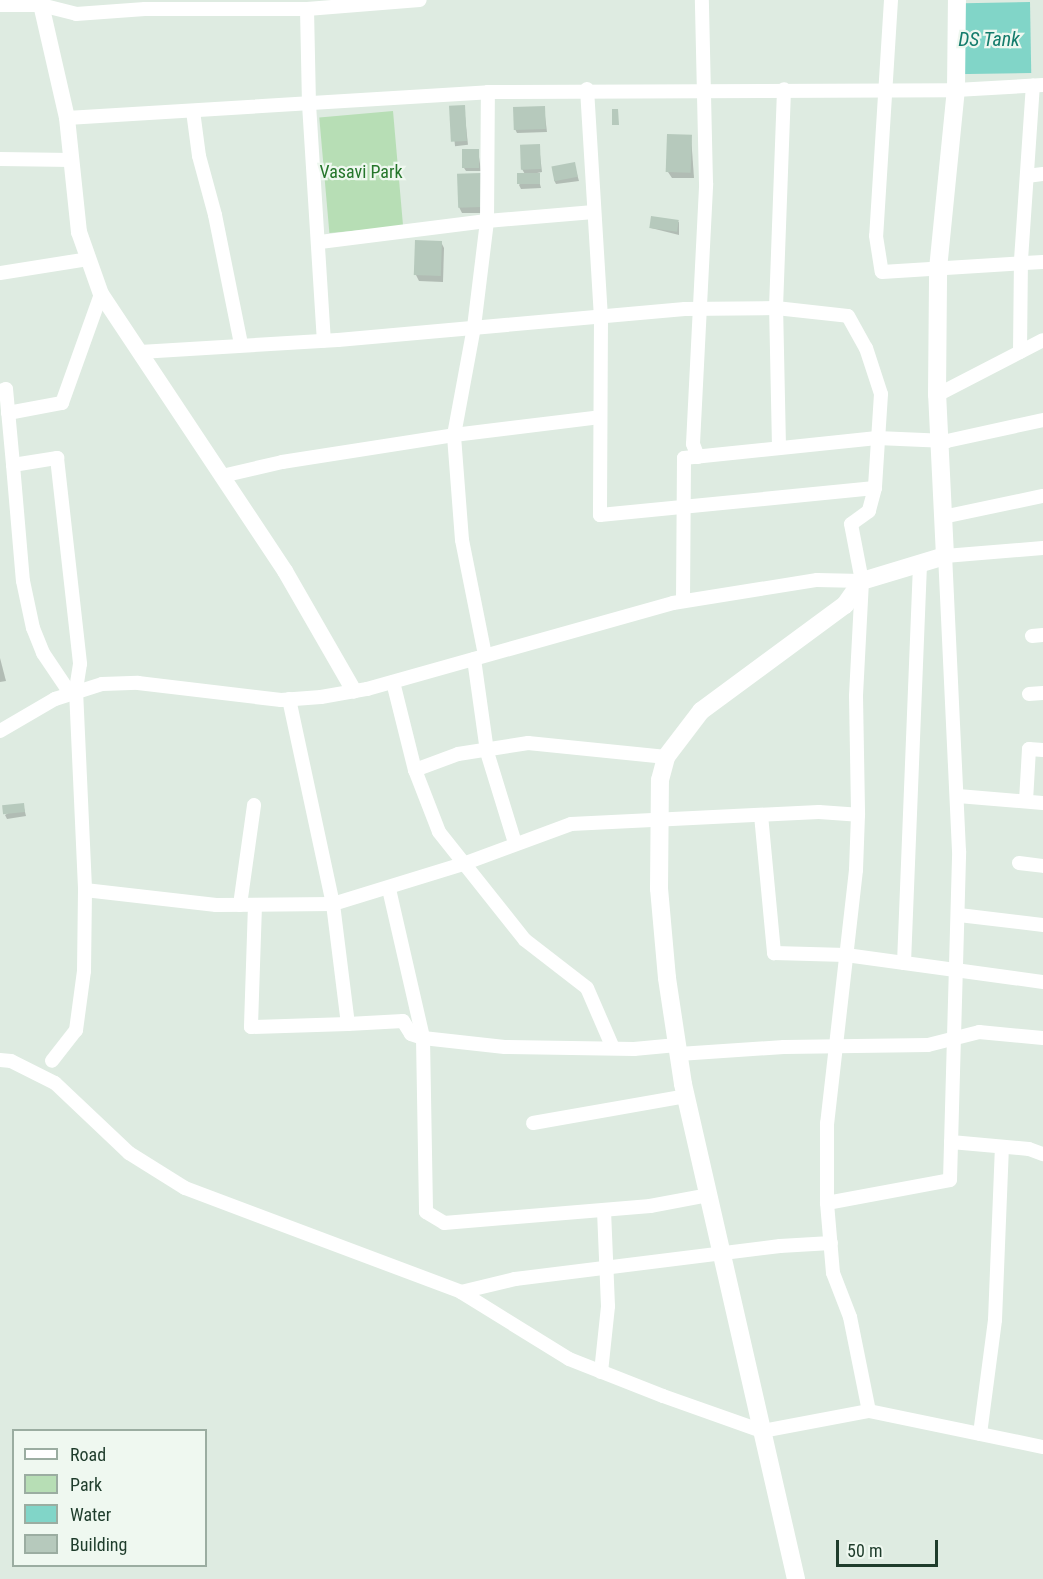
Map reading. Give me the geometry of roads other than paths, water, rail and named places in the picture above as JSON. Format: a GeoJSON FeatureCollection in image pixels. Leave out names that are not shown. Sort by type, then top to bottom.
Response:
{"type":"FeatureCollection","features":[{"type":"Feature","properties":{"kind":"main road"},"geometry":{"type":"LineString","coordinates":[[796,1579],[686,1096],[667,978],[657,820],[666,757],[701,711],[845,605],[862,581],[945,556],[937,395],[938,269],[956,90],[957,0]]}},
{"type":"Feature","properties":{"kind":"street"},"geometry":{"type":"LineString","coordinates":[[0,5],[40,2],[76,14],[145,5],[308,9],[420,0]]}},
{"type":"Feature","properties":{"kind":"street"},"geometry":{"type":"LineString","coordinates":[[698,457],[693,444],[706,183],[701,89],[702,0]]}},
{"type":"Feature","properties":{"kind":"street"},"geometry":{"type":"LineString","coordinates":[[891,0],[876,236],[882,272],[938,269],[1021,260],[1043,262]]}},
{"type":"Feature","properties":{"kind":"street"},"geometry":{"type":"LineString","coordinates":[[40,2],[67,118],[79,232],[101,294],[285,571],[354,691]]}},
{"type":"Feature","properties":{"kind":"street"},"geometry":{"type":"LineString","coordinates":[[308,9],[309,104],[320,242],[324,341]]}},
{"type":"Feature","properties":{"kind":"street"},"geometry":{"type":"LineString","coordinates":[[67,118],[488,92],[887,87],[956,90],[1038,85],[1027,176],[1021,260],[1020,352]]}},
{"type":"Feature","properties":{"kind":"street"},"geometry":{"type":"LineString","coordinates":[[587,89],[601,317],[600,515],[875,488]]}},
{"type":"Feature","properties":{"kind":"street"},"geometry":{"type":"LineString","coordinates":[[779,447],[776,308],[784,89]]}},
{"type":"Feature","properties":{"kind":"street"},"geometry":{"type":"LineString","coordinates":[[488,92],[487,221],[474,327],[454,435],[462,540],[480,657],[488,752],[515,843]]}},
{"type":"Feature","properties":{"kind":"street"},"geometry":{"type":"LineString","coordinates":[[193,111],[199,156],[216,215],[241,344]]}},
{"type":"Feature","properties":{"kind":"street"},"geometry":{"type":"LineString","coordinates":[[0,159],[72,160]]}},
{"type":"Feature","properties":{"kind":"street"},"geometry":{"type":"LineString","coordinates":[[1027,176],[1043,174]]}},
{"type":"Feature","properties":{"kind":"street"},"geometry":{"type":"LineString","coordinates":[[320,242],[487,221],[594,212]]}},
{"type":"Feature","properties":{"kind":"street"},"geometry":{"type":"LineString","coordinates":[[0,273],[88,259]]}},
{"type":"Feature","properties":{"kind":"street"},"geometry":{"type":"LineString","coordinates":[[8,413],[62,403],[101,294]]}},
{"type":"Feature","properties":{"kind":"street"},"geometry":{"type":"LineString","coordinates":[[140,352],[241,344],[324,341],[699,309],[776,308],[848,316],[866,348],[881,394],[875,488],[869,511],[851,524],[862,581],[856,696],[858,815],[846,955],[827,1123],[827,1203],[833,1273],[849,1317],[869,1411]]}},
{"type":"Feature","properties":{"kind":"street"},"geometry":{"type":"LineString","coordinates":[[937,395],[1043,340]]}},
{"type":"Feature","properties":{"kind":"street"},"geometry":{"type":"LineString","coordinates":[[0,391],[6,389],[23,581],[33,628],[43,652],[73,691]]}},
{"type":"Feature","properties":{"kind":"street"},"geometry":{"type":"LineString","coordinates":[[222,476],[282,462],[454,435],[600,417]]}},
{"type":"Feature","properties":{"kind":"street"},"geometry":{"type":"LineString","coordinates":[[683,601],[684,458],[878,438],[939,441],[1043,420]]}},
{"type":"Feature","properties":{"kind":"street"},"geometry":{"type":"LineString","coordinates":[[12,465],[57,458],[80,664],[73,691],[85,890],[84,971],[76,1030],[52,1060]]}},
{"type":"Feature","properties":{"kind":"street"},"geometry":{"type":"LineString","coordinates":[[943,517],[1043,496]]}},
{"type":"Feature","properties":{"kind":"street"},"geometry":{"type":"LineString","coordinates":[[827,1203],[951,1180],[952,1042],[959,915],[958,796],[945,556],[1043,548]]}},
{"type":"Feature","properties":{"kind":"street"},"geometry":{"type":"LineString","coordinates":[[904,963],[920,563]]}},
{"type":"Feature","properties":{"kind":"street"},"geometry":{"type":"LineString","coordinates":[[0,731],[73,691],[102,684],[138,683],[226,696],[289,699],[354,691],[683,601],[817,580],[862,581]]}},
{"type":"Feature","properties":{"kind":"street"},"geometry":{"type":"LineString","coordinates":[[393,682],[415,770],[439,832],[525,940],[587,988],[614,1048]]}},
{"type":"Feature","properties":{"kind":"street"},"geometry":{"type":"LineString","coordinates":[[289,699],[333,904],[348,1024]]}},
{"type":"Feature","properties":{"kind":"street"},"geometry":{"type":"LineString","coordinates":[[415,770],[458,754],[488,752],[528,743],[666,757]]}},
{"type":"Feature","properties":{"kind":"street"},"geometry":{"type":"LineString","coordinates":[[1026,801],[1029,749],[1043,750]]}},
{"type":"Feature","properties":{"kind":"street"},"geometry":{"type":"LineString","coordinates":[[958,796],[1043,802]]}},
{"type":"Feature","properties":{"kind":"street"},"geometry":{"type":"LineString","coordinates":[[240,905],[254,805]]}},
{"type":"Feature","properties":{"kind":"street"},"geometry":{"type":"LineString","coordinates":[[85,890],[240,905],[333,904],[389,889],[571,824],[761,815],[858,815]]}},
{"type":"Feature","properties":{"kind":"street"},"geometry":{"type":"LineString","coordinates":[[761,815],[774,953],[846,955],[1043,982]]}},
{"type":"Feature","properties":{"kind":"street"},"geometry":{"type":"LineString","coordinates":[[1019,863],[1043,866]]}},
{"type":"Feature","properties":{"kind":"street"},"geometry":{"type":"LineString","coordinates":[[389,889],[423,1038],[426,1212],[444,1223],[604,1210],[708,1195]]}},
{"type":"Feature","properties":{"kind":"street"},"geometry":{"type":"LineString","coordinates":[[255,905],[251,1027],[403,1021],[411,1034],[423,1038],[506,1047],[678,1050],[952,1042],[979,1032],[1043,1038]]}},
{"type":"Feature","properties":{"kind":"street"},"geometry":{"type":"LineString","coordinates":[[959,915],[1043,925]]}},
{"type":"Feature","properties":{"kind":"street"},"geometry":{"type":"LineString","coordinates":[[0,1060],[11,1061],[55,1083],[129,1153],[185,1188],[461,1292],[569,1359],[601,1372],[762,1431],[869,1411],[1043,1448]]}},
{"type":"Feature","properties":{"kind":"street"},"geometry":{"type":"LineString","coordinates":[[532,1123],[686,1096]]}},
{"type":"Feature","properties":{"kind":"street"},"geometry":{"type":"LineString","coordinates":[[951,1142],[1002,1149],[1029,1149],[1043,1154]]}},
{"type":"Feature","properties":{"kind":"street"},"geometry":{"type":"LineString","coordinates":[[980,1434],[995,1320],[1002,1149]]}},
{"type":"Feature","properties":{"kind":"street"},"geometry":{"type":"LineString","coordinates":[[601,1372],[608,1306],[604,1210]]}},
{"type":"Feature","properties":{"kind":"street"},"geometry":{"type":"LineString","coordinates":[[461,1292],[515,1279],[831,1243]]}},
{"type":"Feature","properties":{"kind":"water","name":"DS Tank"},"geometry":{"type":"Polygon","coordinates":[[[1030,2],[1031,73],[952,74],[951,3],[1030,2]]]}},
{"type":"Feature","properties":{"kind":"park label","name":"Vasavi Park"},"geometry":{"type":"Point","coordinates":[361,172]}}]}
